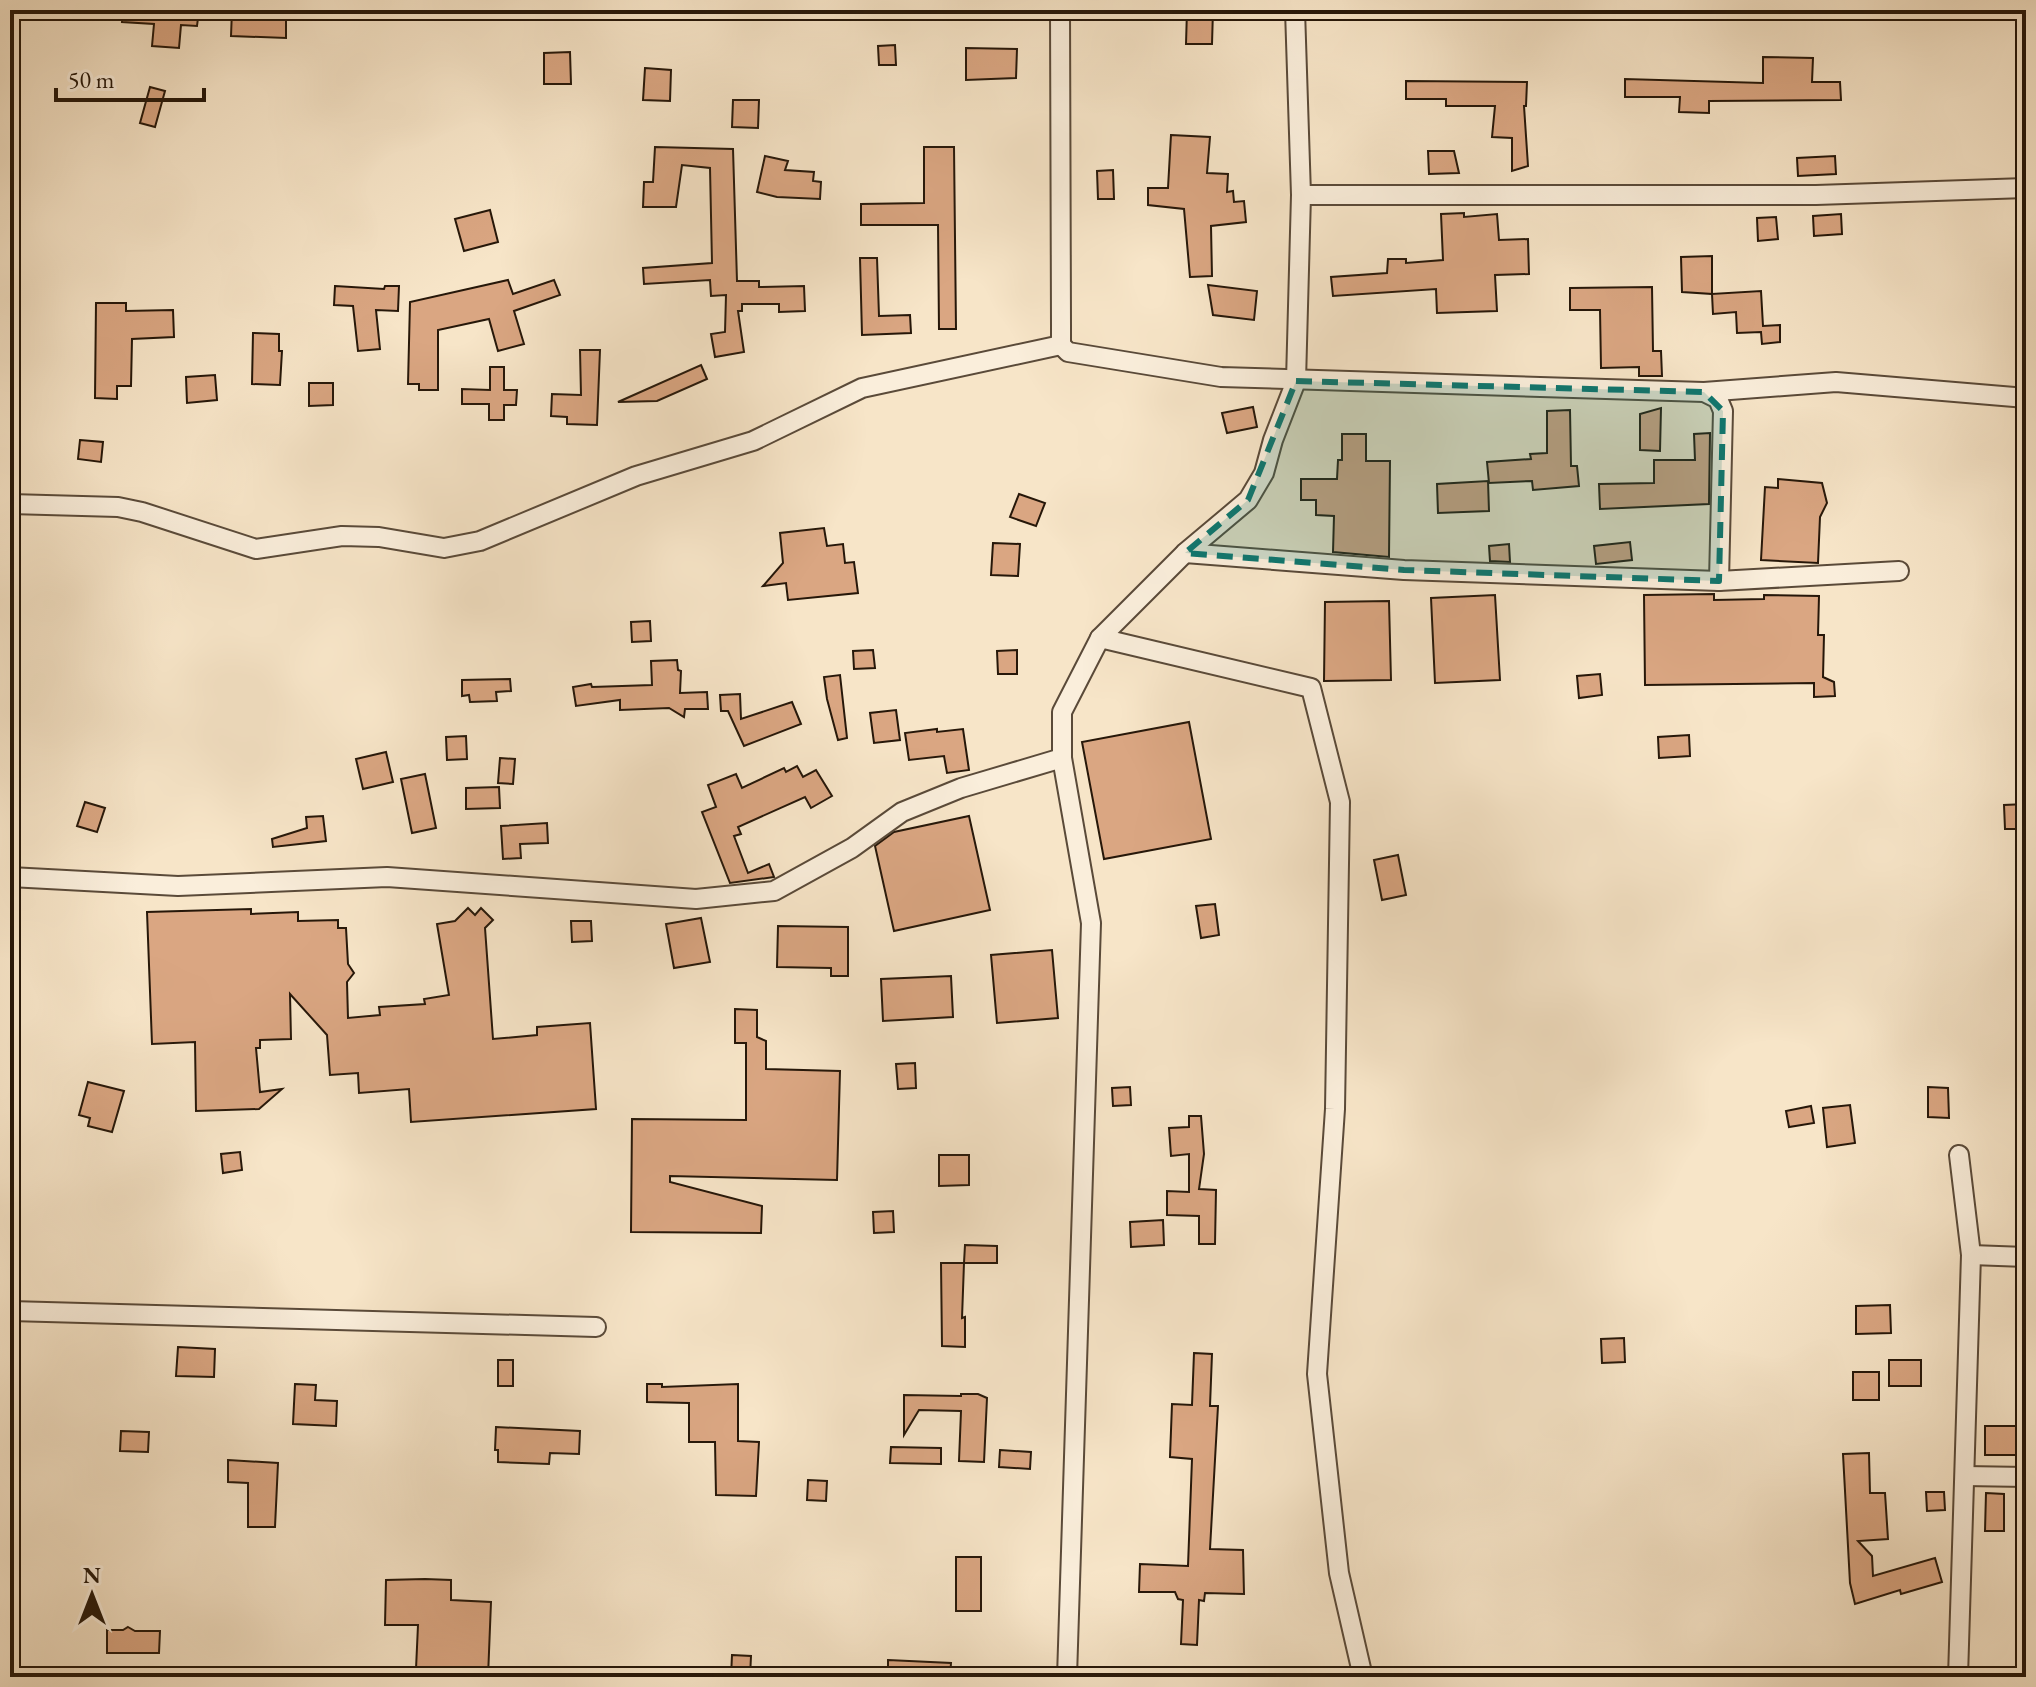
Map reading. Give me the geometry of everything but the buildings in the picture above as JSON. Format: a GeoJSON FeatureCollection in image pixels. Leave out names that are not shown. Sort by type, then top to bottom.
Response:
{"type":"FeatureCollection","features":[{"type":"Feature","properties":{"kind":"street"},"geometry":{"type":"LineString","coordinates":[[1060,10],[1061,345],[1068,352],[1221,377],[1296,381],[1704,392],[1836,382],[2026,398]]}},
{"type":"Feature","properties":{"kind":"street"},"geometry":{"type":"LineString","coordinates":[[1067,1677],[1091,923],[1062,758],[1062,712],[1100,638],[1185,553],[1248,500],[1264,473],[1296,381],[1301,195],[1295,10]]}},
{"type":"Feature","properties":{"kind":"street"},"geometry":{"type":"LineString","coordinates":[[1301,195],[1816,195],[2026,188]]}},
{"type":"Feature","properties":{"kind":"street"},"geometry":{"type":"LineString","coordinates":[[10,504],[118,507],[256,549],[342,536],[379,537],[444,548],[480,541],[636,476],[753,441],[862,388],[1061,345]]}},
{"type":"Feature","properties":{"kind":"street"},"geometry":{"type":"LineString","coordinates":[[1704,392],[1718,399],[1723,411],[1719,581]]}},
{"type":"Feature","properties":{"kind":"street"},"geometry":{"type":"LineString","coordinates":[[1185,553],[1404,570],[1719,581],[1899,571]]}},
{"type":"Feature","properties":{"kind":"street"},"geometry":{"type":"LineString","coordinates":[[1100,638],[1311,688],[1340,802],[1335,1109],[1317,1374],[1339,1573],[1363,1677]]}},
{"type":"Feature","properties":{"kind":"street"},"geometry":{"type":"LineString","coordinates":[[10,877],[178,886],[387,877],[696,899],[774,891],[852,848],[902,812],[961,788],[1062,758]]}},
{"type":"Feature","properties":{"kind":"street"},"geometry":{"type":"LineString","coordinates":[[1958,1677],[1971,1255],[1959,1155]]}},
{"type":"Feature","properties":{"kind":"street"},"geometry":{"type":"LineString","coordinates":[[1971,1255],[2026,1257]]}},
{"type":"Feature","properties":{"kind":"street"},"geometry":{"type":"LineString","coordinates":[[10,1311],[596,1327]]}},
{"type":"Feature","properties":{"kind":"street"},"geometry":{"type":"LineString","coordinates":[[1965,1476],[2026,1477]]}},
{"type":"Feature","properties":{"kind":"highlighted area"},"geometry":{"type":"Polygon","coordinates":[[[1296,381],[1704,392],[1723,411],[1719,581],[1404,570],[1185,553],[1248,500],[1296,381]]]}}]}
